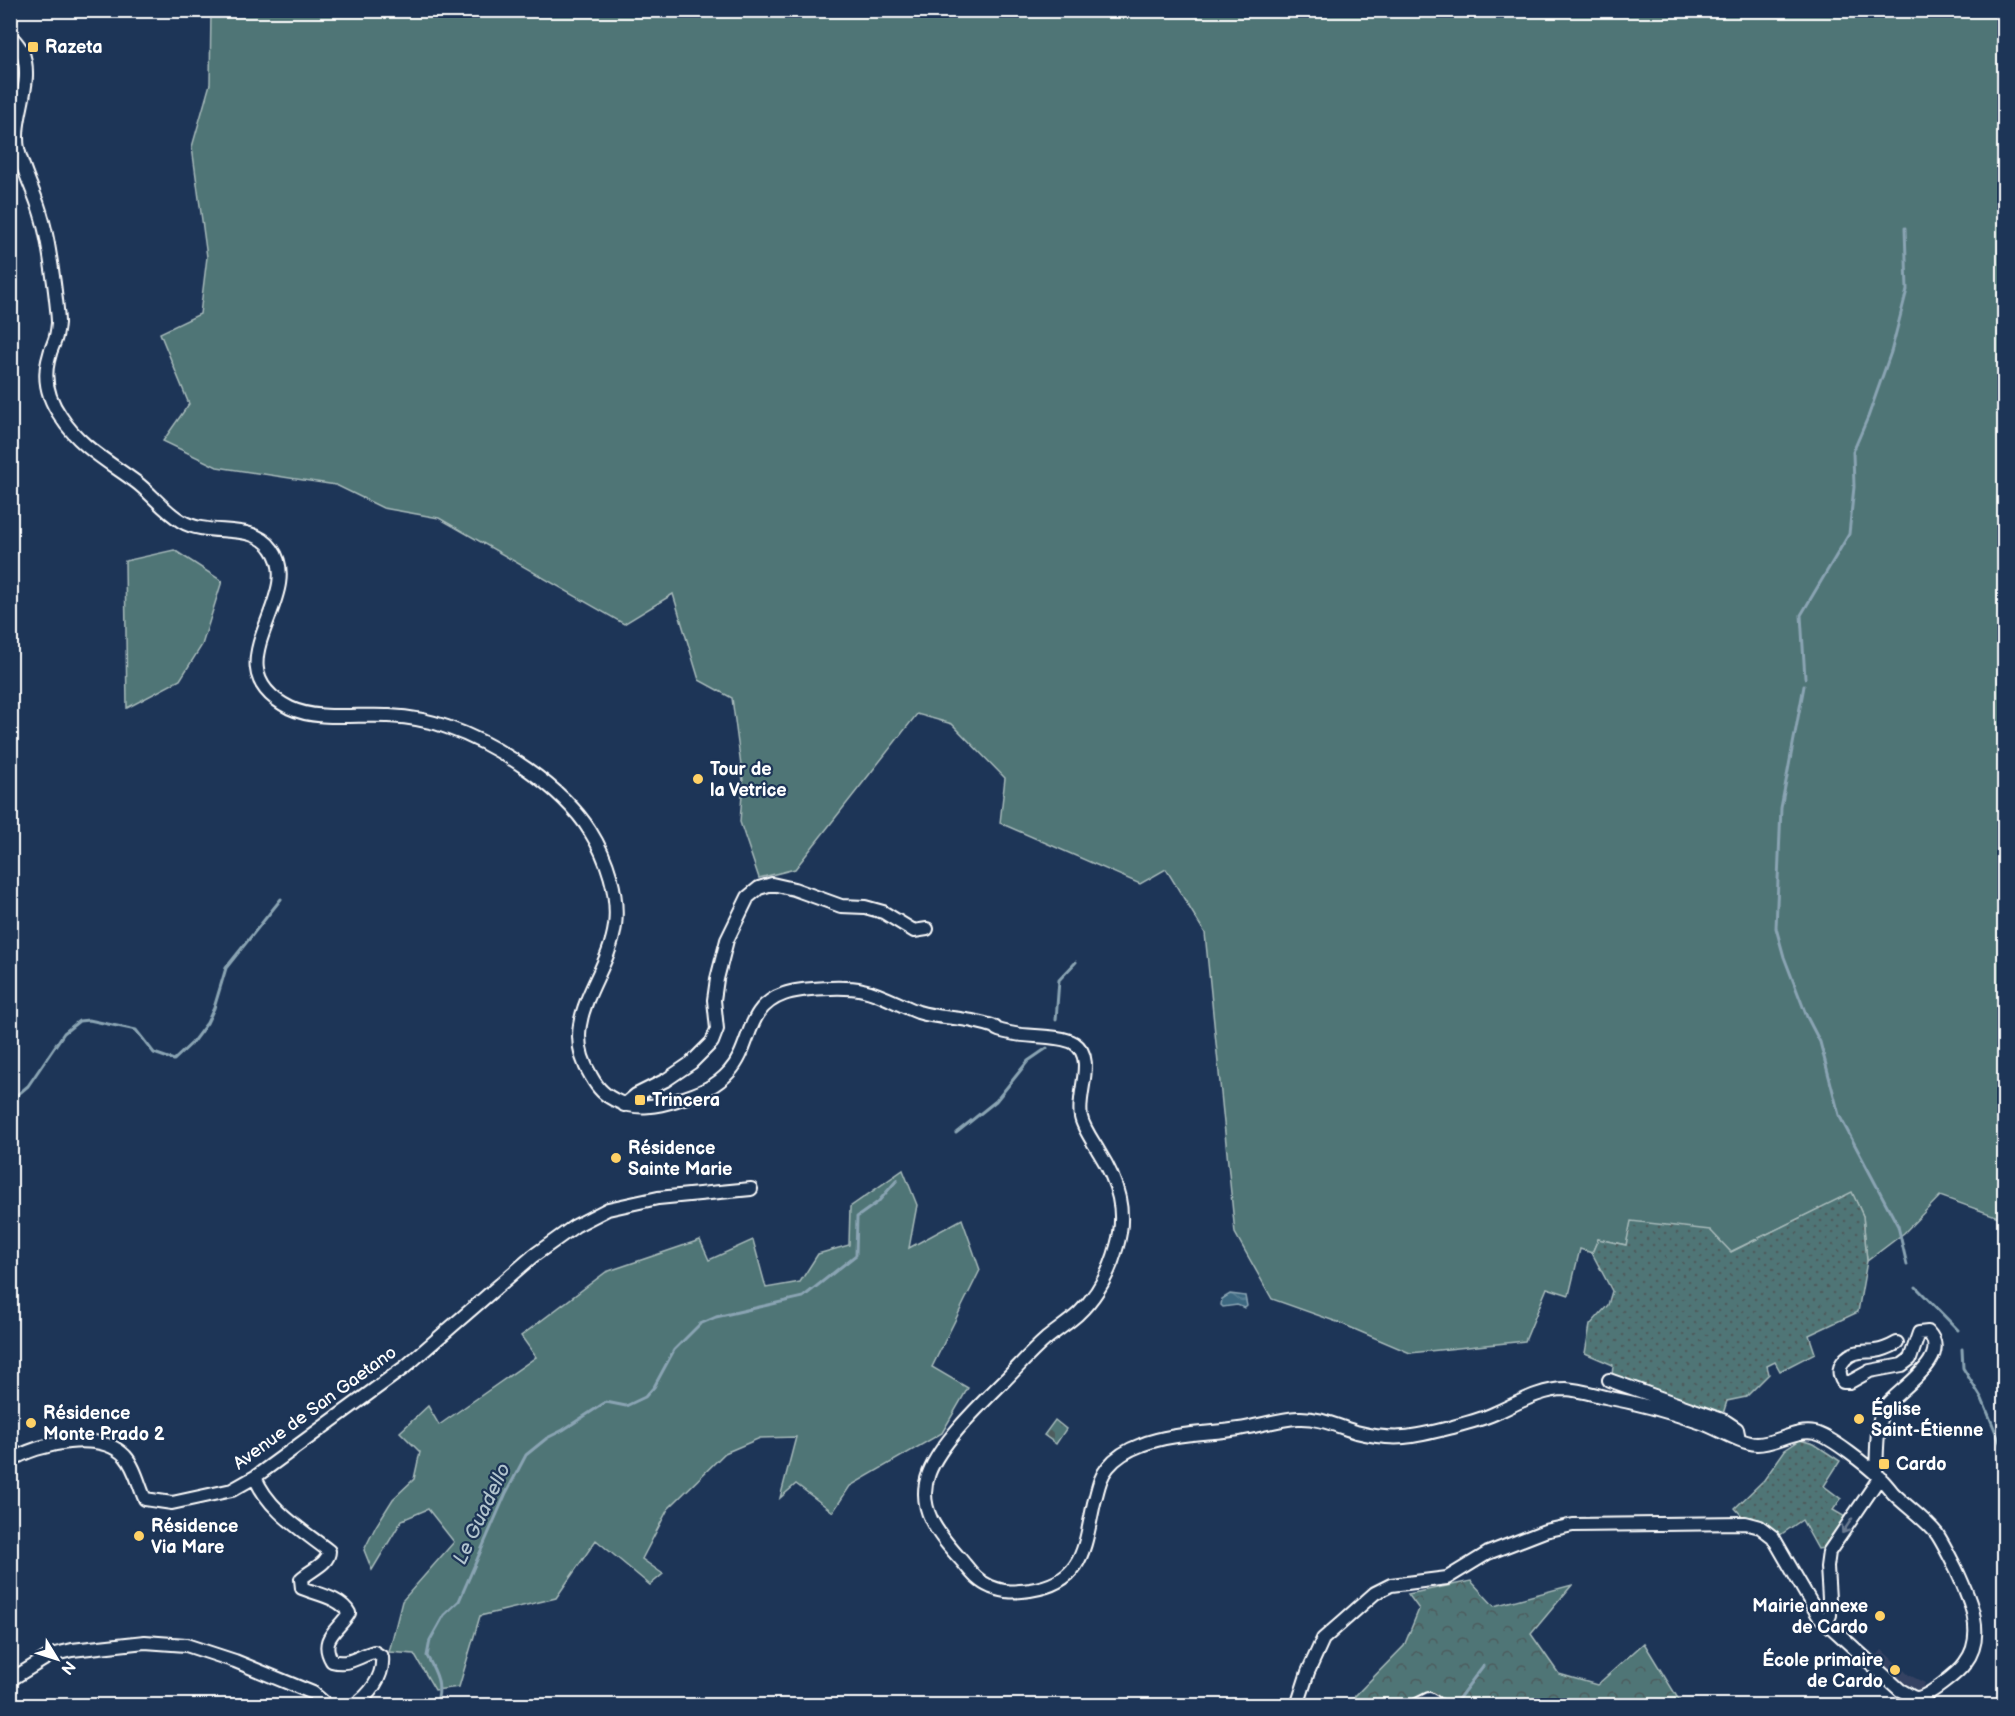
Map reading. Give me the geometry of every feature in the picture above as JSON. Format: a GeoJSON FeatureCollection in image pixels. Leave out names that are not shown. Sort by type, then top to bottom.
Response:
{"type":"FeatureCollection","features":[{"type":"Feature","properties":{"kind":"street"},"geometry":{"type":"LineString","coordinates":[[10,35],[20,46],[26,65],[24,91],[16,125],[17,143],[20,159],[48,238],[57,309],[55,339],[44,377],[56,411],[82,442],[138,483],[175,518],[192,527],[255,534],[270,544],[279,560],[280,582],[259,642],[256,658],[260,680],[268,693],[286,706],[306,714],[421,719],[462,732],[523,767],[556,791],[573,808],[598,844],[611,879],[617,911],[613,939],[581,1013],[579,1041],[582,1062],[595,1084],[607,1096],[624,1105],[634,1107],[679,1100],[702,1092],[724,1078],[738,1061],[755,1015],[771,1000],[788,992],[848,987],[871,991],[927,1015],[976,1021],[1017,1034],[1060,1039],[1082,1048],[1085,1061],[1079,1112],[1085,1129],[1110,1169],[1120,1195],[1123,1222],[1115,1257],[1100,1288],[1082,1310],[1040,1344],[956,1432],[926,1479],[924,1494],[928,1513],[935,1529],[978,1580],[996,1590],[1016,1592],[1052,1586],[1069,1575],[1085,1549],[1097,1489],[1104,1472],[1122,1454],[1149,1441],[1240,1429],[1297,1418],[1314,1419],[1389,1439],[1414,1437],[1483,1419],[1537,1394],[1567,1389],[1633,1402],[1706,1424],[1754,1444],[1803,1432],[1823,1435],[1878,1475],[1895,1495],[1938,1535],[1969,1599],[1976,1627],[1973,1648],[1965,1663],[1934,1690],[1921,1698],[1911,1698],[1812,1607],[1773,1537],[1760,1527],[1745,1523],[1573,1525],[1545,1531],[1488,1552],[1447,1578],[1412,1582],[1385,1588],[1375,1593],[1323,1639],[1308,1672],[1297,1706]]}},
{"type":"Feature","properties":{"kind":"street"},"geometry":{"type":"LineString","coordinates":[[624,1105],[636,1095],[666,1080],[691,1063],[712,1042],[717,1029],[714,1000],[717,979],[728,940],[748,897],[759,888],[772,884],[794,889],[841,906],[865,907],[883,912],[914,931],[927,929]]}},
{"type":"Feature","properties":{"kind":"street","name":"Avenue de San Gaetano"},"geometry":{"type":"LineString","coordinates":[[10,1461],[25,1452],[40,1447],[61,1443],[92,1442],[116,1448],[128,1459],[145,1499],[172,1503],[232,1490],[255,1477],[405,1367],[533,1256],[575,1226],[608,1209],[658,1198],[751,1189]]}},
{"type":"Feature","properties":{"kind":"street"},"geometry":{"type":"LineString","coordinates":[[1827,1623],[1830,1616],[1827,1567],[1829,1552],[1878,1475],[1878,1435],[1884,1407],[1916,1377],[1933,1356],[1935,1344],[1931,1335],[1924,1331],[1917,1335],[1916,1346],[1910,1359],[1902,1365],[1870,1371],[1850,1382],[1843,1382],[1839,1376],[1839,1368],[1847,1357],[1859,1352],[1891,1347],[1897,1343]]}},
{"type":"Feature","properties":{"kind":"street"},"geometry":{"type":"LineString","coordinates":[[1609,1380],[1725,1421],[1737,1429],[1739,1439]]}},
{"type":"Feature","properties":{"kind":"street"},"geometry":{"type":"LineString","coordinates":[[255,1477],[259,1487],[282,1514],[329,1551],[326,1561],[302,1579],[302,1588],[339,1602],[349,1613],[336,1626],[328,1642],[327,1652],[332,1660],[341,1663],[351,1662],[374,1652],[382,1657],[381,1669],[376,1682],[366,1697],[353,1706]]}},
{"type":"Feature","properties":{"kind":"street"},"geometry":{"type":"LineString","coordinates":[[10,1680],[51,1655],[72,1650],[145,1642],[186,1645],[235,1661],[313,1693],[328,1706]]}},
{"type":"Feature","properties":{"kind":"street"},"geometry":{"type":"LineString","coordinates":[[1415,1706],[1429,1699],[1434,1702],[1434,1706]]}},
{"type":"Feature","properties":{"kind":"shaded area","name":"École primaire de Cardo"},"geometry":{"type":"Polygon","coordinates":[[[1882,1650],[1909,1675],[1925,1683],[1920,1694],[1903,1685],[1874,1659],[1882,1650]]]}},
{"type":"Feature","properties":{"kind":"green space"},"geometry":{"type":"Polygon","coordinates":[[[211,11],[2004,11],[2004,1219],[1940,1196],[1904,1233],[1867,1261],[1863,1216],[1852,1193],[1730,1252],[1626,1245],[1598,1239],[1592,1253],[1580,1249],[1569,1295],[1547,1288],[1525,1341],[1410,1353],[1340,1323],[1272,1299],[1235,1233],[1205,933],[1166,869],[1140,884],[1000,823],[1005,778],[952,724],[917,714],[795,869],[759,878],[740,822],[743,781],[732,698],[699,680],[673,594],[624,624],[439,518],[383,508],[336,485],[217,467],[163,441],[189,404],[160,333],[200,314],[207,257],[192,147],[210,84],[211,11]]]}},
{"type":"Feature","properties":{"kind":"green space"},"geometry":{"type":"Polygon","coordinates":[[[174,550],[222,581],[202,645],[180,680],[127,708],[125,561],[174,550]]]}},
{"type":"Feature","properties":{"kind":"green space"},"geometry":{"type":"Polygon","coordinates":[[[903,1170],[917,1205],[909,1248],[962,1219],[980,1270],[932,1367],[968,1388],[942,1433],[850,1486],[833,1512],[796,1484],[780,1498],[796,1437],[760,1438],[725,1453],[668,1509],[642,1559],[663,1574],[650,1585],[596,1540],[556,1598],[480,1616],[459,1687],[435,1690],[414,1654],[389,1652],[402,1601],[454,1542],[428,1509],[402,1520],[372,1570],[364,1550],[393,1499],[414,1479],[420,1452],[400,1432],[428,1406],[439,1425],[536,1357],[521,1336],[606,1272],[700,1240],[709,1260],[753,1240],[766,1288],[800,1282],[818,1254],[849,1245],[850,1207],[903,1170]]]}},
{"type":"Feature","properties":{"kind":"green space"},"geometry":{"type":"Polygon","coordinates":[[[1852,1192],[1863,1216],[1867,1261],[1858,1312],[1809,1335],[1815,1353],[1780,1371],[1775,1362],[1767,1366],[1769,1374],[1746,1397],[1727,1401],[1723,1414],[1612,1377],[1613,1365],[1585,1353],[1590,1325],[1608,1305],[1612,1291],[1592,1253],[1598,1239],[1626,1245],[1631,1221],[1710,1230],[1731,1252],[1852,1192]]]}},
{"type":"Feature","properties":{"kind":"green space"},"geometry":{"type":"Polygon","coordinates":[[[1055,1420],[1066,1429],[1056,1444],[1044,1435],[1055,1420]]]}},
{"type":"Feature","properties":{"kind":"green space"},"geometry":{"type":"Polygon","coordinates":[[[1800,1440],[1814,1444],[1840,1461],[1824,1486],[1841,1499],[1833,1510],[1847,1518],[1829,1547],[1818,1549],[1802,1520],[1780,1535],[1759,1519],[1743,1517],[1735,1508],[1764,1480],[1785,1450],[1800,1440]]]}},
{"type":"Feature","properties":{"kind":"green space"},"geometry":{"type":"Polygon","coordinates":[[[1471,1581],[1494,1606],[1572,1585],[1531,1634],[1559,1674],[1597,1685],[1644,1643],[1682,1705],[1451,1706],[1442,1698],[1431,1696],[1406,1705],[1351,1706],[1355,1696],[1404,1646],[1419,1609],[1408,1594],[1471,1581]]]}},
{"type":"Feature","properties":{"kind":"water"},"geometry":{"type":"Polygon","coordinates":[[[1230,1294],[1245,1296],[1247,1306],[1245,1308],[1237,1305],[1223,1307],[1222,1299],[1230,1294]]]}},
{"type":"Feature","properties":{"kind":"waterway"},"geometry":{"type":"LineString","coordinates":[[1805,678],[1801,615],[1849,534],[1854,487],[1853,452],[1891,352],[1907,290],[1905,228]]}},
{"type":"Feature","properties":{"kind":"waterway"},"geometry":{"type":"LineString","coordinates":[[1804,686],[1781,808],[1776,928],[1784,957],[1807,1017],[1820,1042],[1839,1115],[1898,1226],[1907,1265]]}},
{"type":"Feature","properties":{"kind":"waterway"},"geometry":{"type":"LineString","coordinates":[[10,1101],[28,1086],[64,1033],[79,1021],[89,1020],[136,1030],[154,1053],[174,1060],[192,1043],[207,1023],[226,968],[281,899]]}},
{"type":"Feature","properties":{"kind":"waterway","name":"Le Guadello"},"geometry":{"type":"LineString","coordinates":[[1056,1020],[1059,980],[1076,962]]}},
{"type":"Feature","properties":{"kind":"waterway","name":"Le Guadello"},"geometry":{"type":"LineString","coordinates":[[956,1133],[996,1101],[1028,1061],[1047,1048]]}},
{"type":"Feature","properties":{"kind":"waterway","name":"Le Guadello"},"geometry":{"type":"LineString","coordinates":[[435,1706],[439,1686],[427,1656],[430,1640],[444,1615],[459,1601],[506,1493],[526,1455],[547,1438],[606,1402],[626,1406],[645,1397],[654,1387],[674,1350],[700,1324],[716,1317],[803,1297],[856,1255],[857,1217],[878,1202],[897,1180]]}},
{"type":"Feature","properties":{"kind":"waterway"},"geometry":{"type":"LineString","coordinates":[[1916,1287],[1958,1330]]}},
{"type":"Feature","properties":{"kind":"waterway"},"geometry":{"type":"LineString","coordinates":[[1962,1349],[1963,1368],[1982,1399],[2004,1452]]}},
{"type":"Feature","properties":{"kind":"waterway"},"geometry":{"type":"LineString","coordinates":[[1453,1706],[1483,1666]]}},
{"type":"Feature","properties":{"kind":"place","name":"Razeta"},"geometry":{"type":"Point","coordinates":[33,47]}},
{"type":"Feature","properties":{"kind":"place","name":"Tour de la Vetrice"},"geometry":{"type":"Point","coordinates":[698,779]}},
{"type":"Feature","properties":{"kind":"place","name":"Trincera"},"geometry":{"type":"Point","coordinates":[640,1100]}},
{"type":"Feature","properties":{"kind":"place","name":"Résidence Sainte Marie"},"geometry":{"type":"Point","coordinates":[616,1158]}},
{"type":"Feature","properties":{"kind":"place","name":"Église Saint-Étienne"},"geometry":{"type":"Point","coordinates":[1859,1419]}},
{"type":"Feature","properties":{"kind":"place","name":"Résidence Monte Prado 2"},"geometry":{"type":"Point","coordinates":[31,1423]}},
{"type":"Feature","properties":{"kind":"place","name":"Cardo"},"geometry":{"type":"Point","coordinates":[1884,1464]}},
{"type":"Feature","properties":{"kind":"place","name":"Résidence Via Mare"},"geometry":{"type":"Point","coordinates":[139,1536]}},
{"type":"Feature","properties":{"kind":"place","name":"Mairie annexe de Cardo"},"geometry":{"type":"Point","coordinates":[1880,1616]}},
{"type":"Feature","properties":{"kind":"place","name":"École primaire de Cardo"},"geometry":{"type":"Point","coordinates":[1895,1670]}}]}
